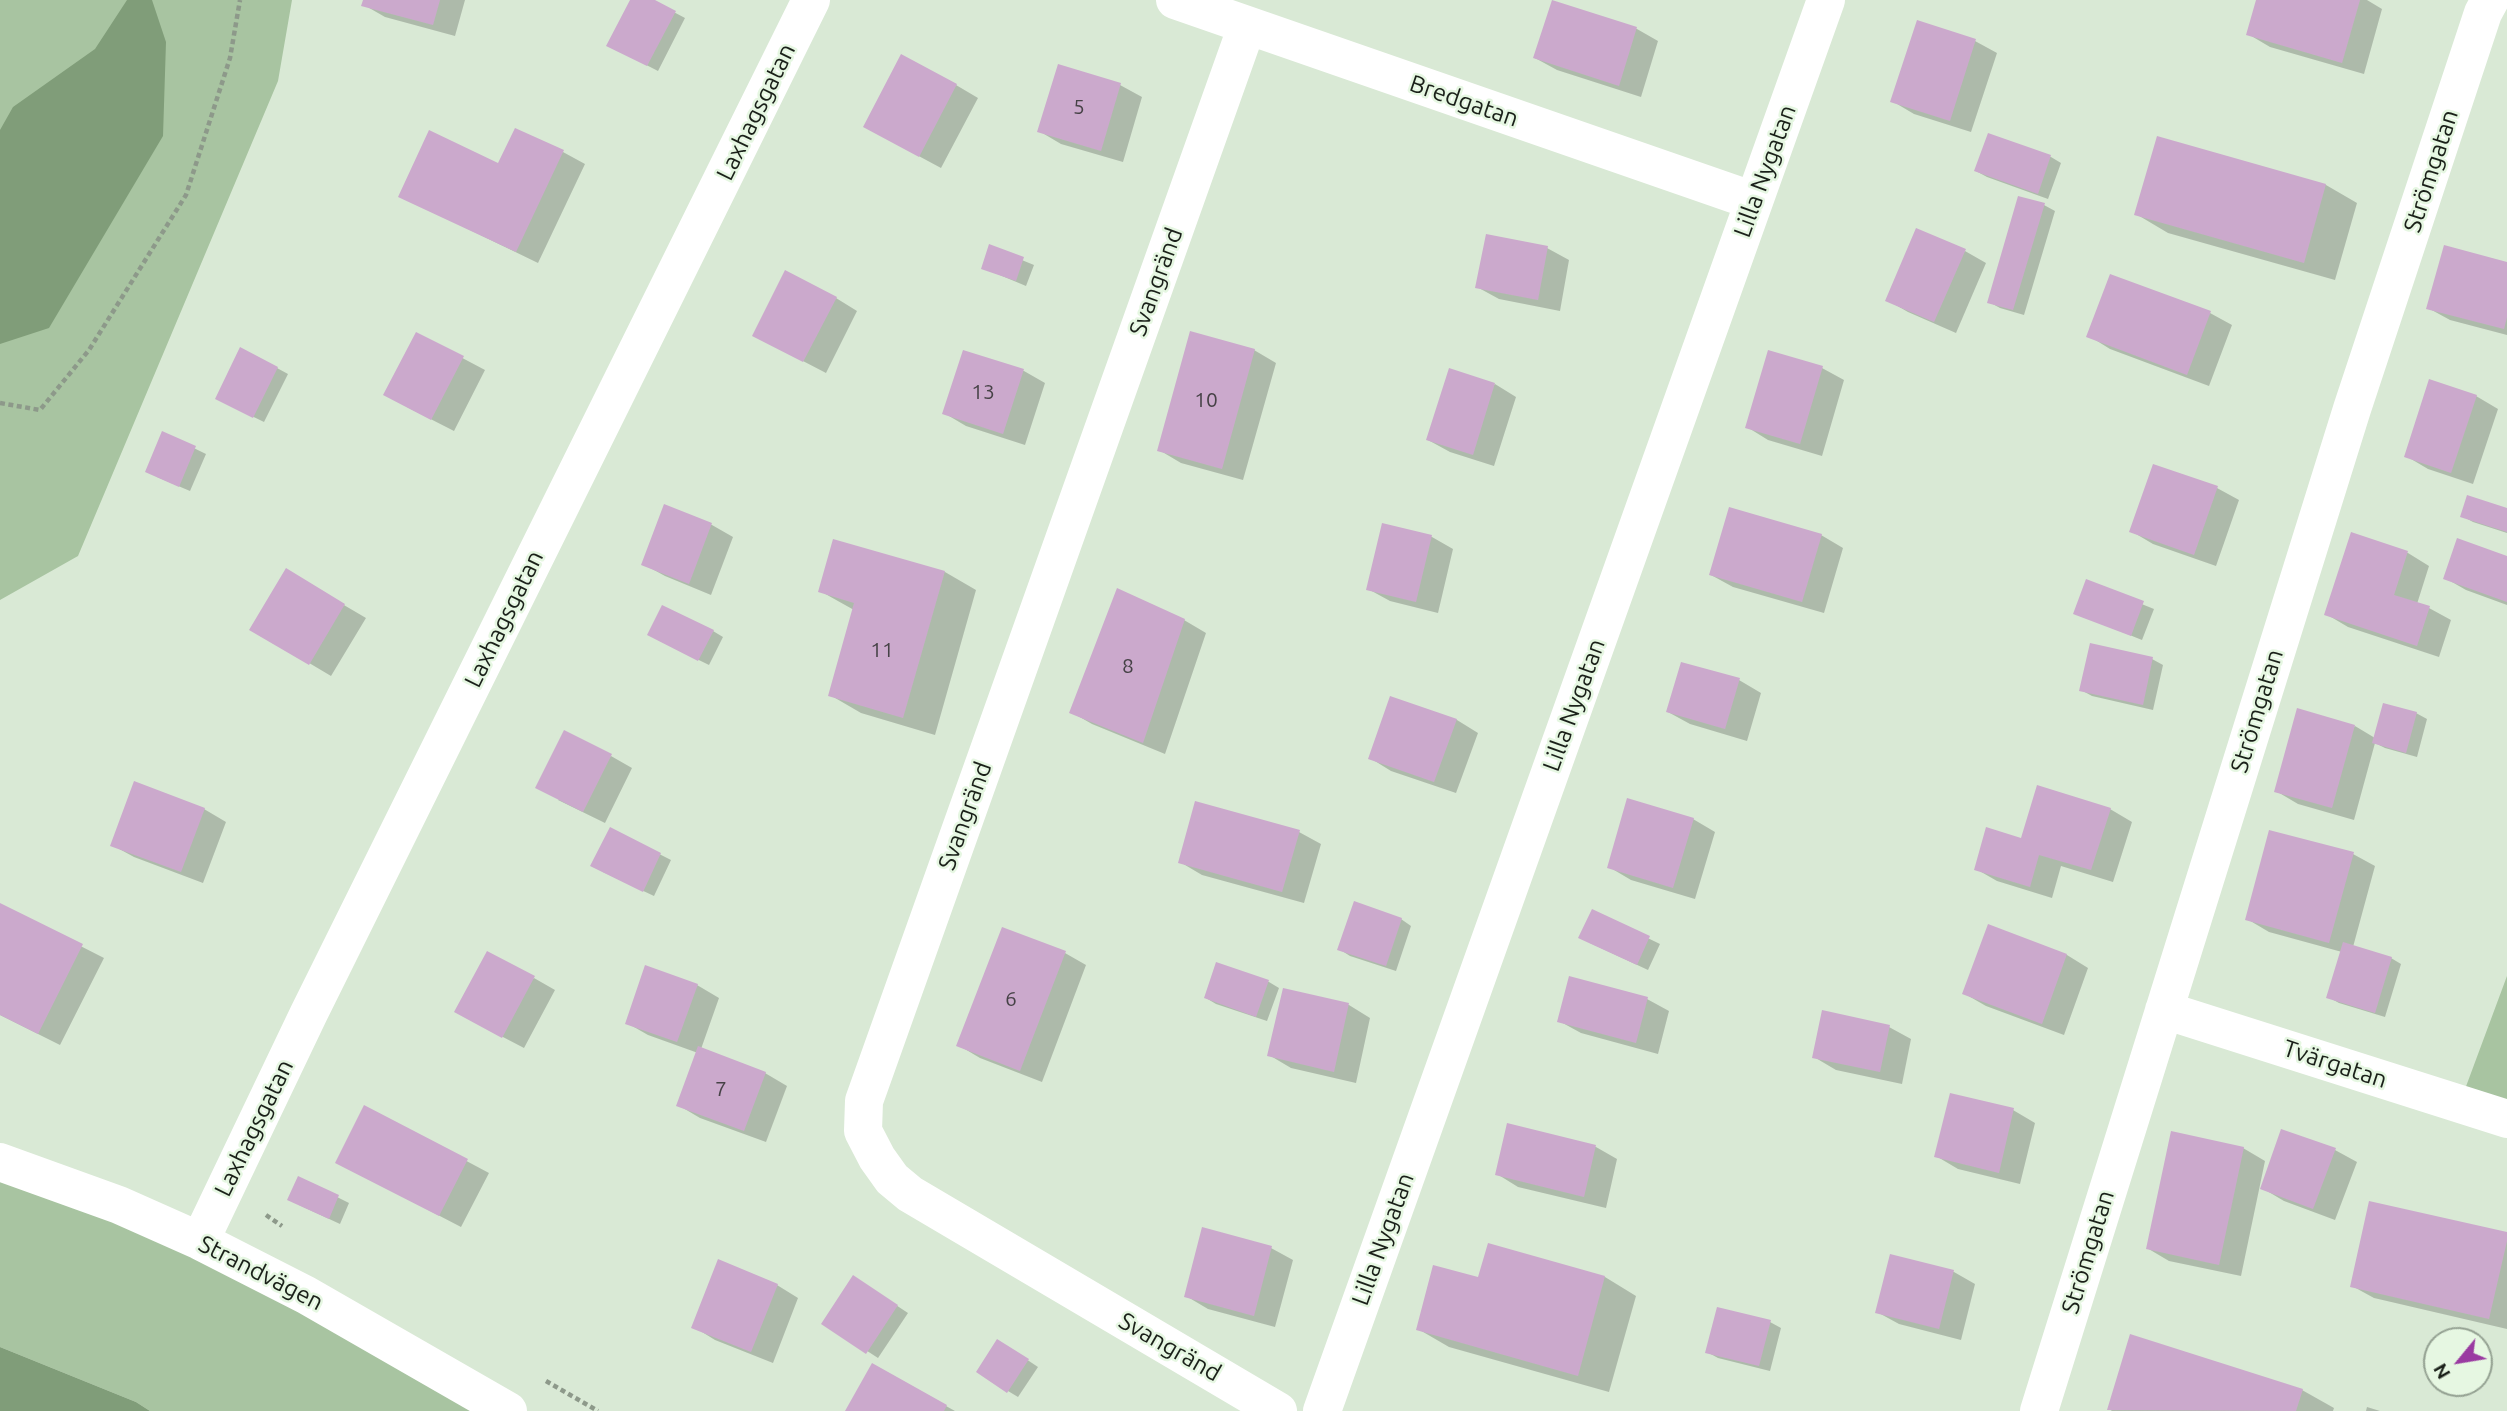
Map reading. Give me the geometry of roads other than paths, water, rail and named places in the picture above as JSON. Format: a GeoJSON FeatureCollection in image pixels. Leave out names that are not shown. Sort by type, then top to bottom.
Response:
{"type":"FeatureCollection","features":[{"type":"Feature","properties":{"kind":"street","name":"Laxhagsgatan"},"geometry":{"type":"LineString","coordinates":[[200,1241],[309,1013],[811,0]]}},
{"type":"Feature","properties":{"kind":"street","name":"Bredgatan"},"geometry":{"type":"LineString","coordinates":[[1175,0],[1754,201]]}},
{"type":"Feature","properties":{"kind":"street","name":"Lilla Nygatan"},"geometry":{"type":"LineString","coordinates":[[1322,1411],[1826,0]]}},
{"type":"Feature","properties":{"kind":"street","name":"Strömgatan"},"geometry":{"type":"LineString","coordinates":[[2039,1411],[2352,409],[2493,11]]}},
{"type":"Feature","properties":{"kind":"street","name":"Svangränd"},"geometry":{"type":"LineString","coordinates":[[1247,26],[863,1101],[863,1131],[892,1179],[910,1194],[1278,1411]]}},
{"type":"Feature","properties":{"kind":"street","name":"Tvärgatan"},"geometry":{"type":"LineString","coordinates":[[2164,1010],[2507,1119]]}},
{"type":"Feature","properties":{"kind":"street","name":"Strandvägen"},"geometry":{"type":"LineString","coordinates":[[0,1162],[119,1205],[200,1241],[306,1295],[509,1411]]}}]}
